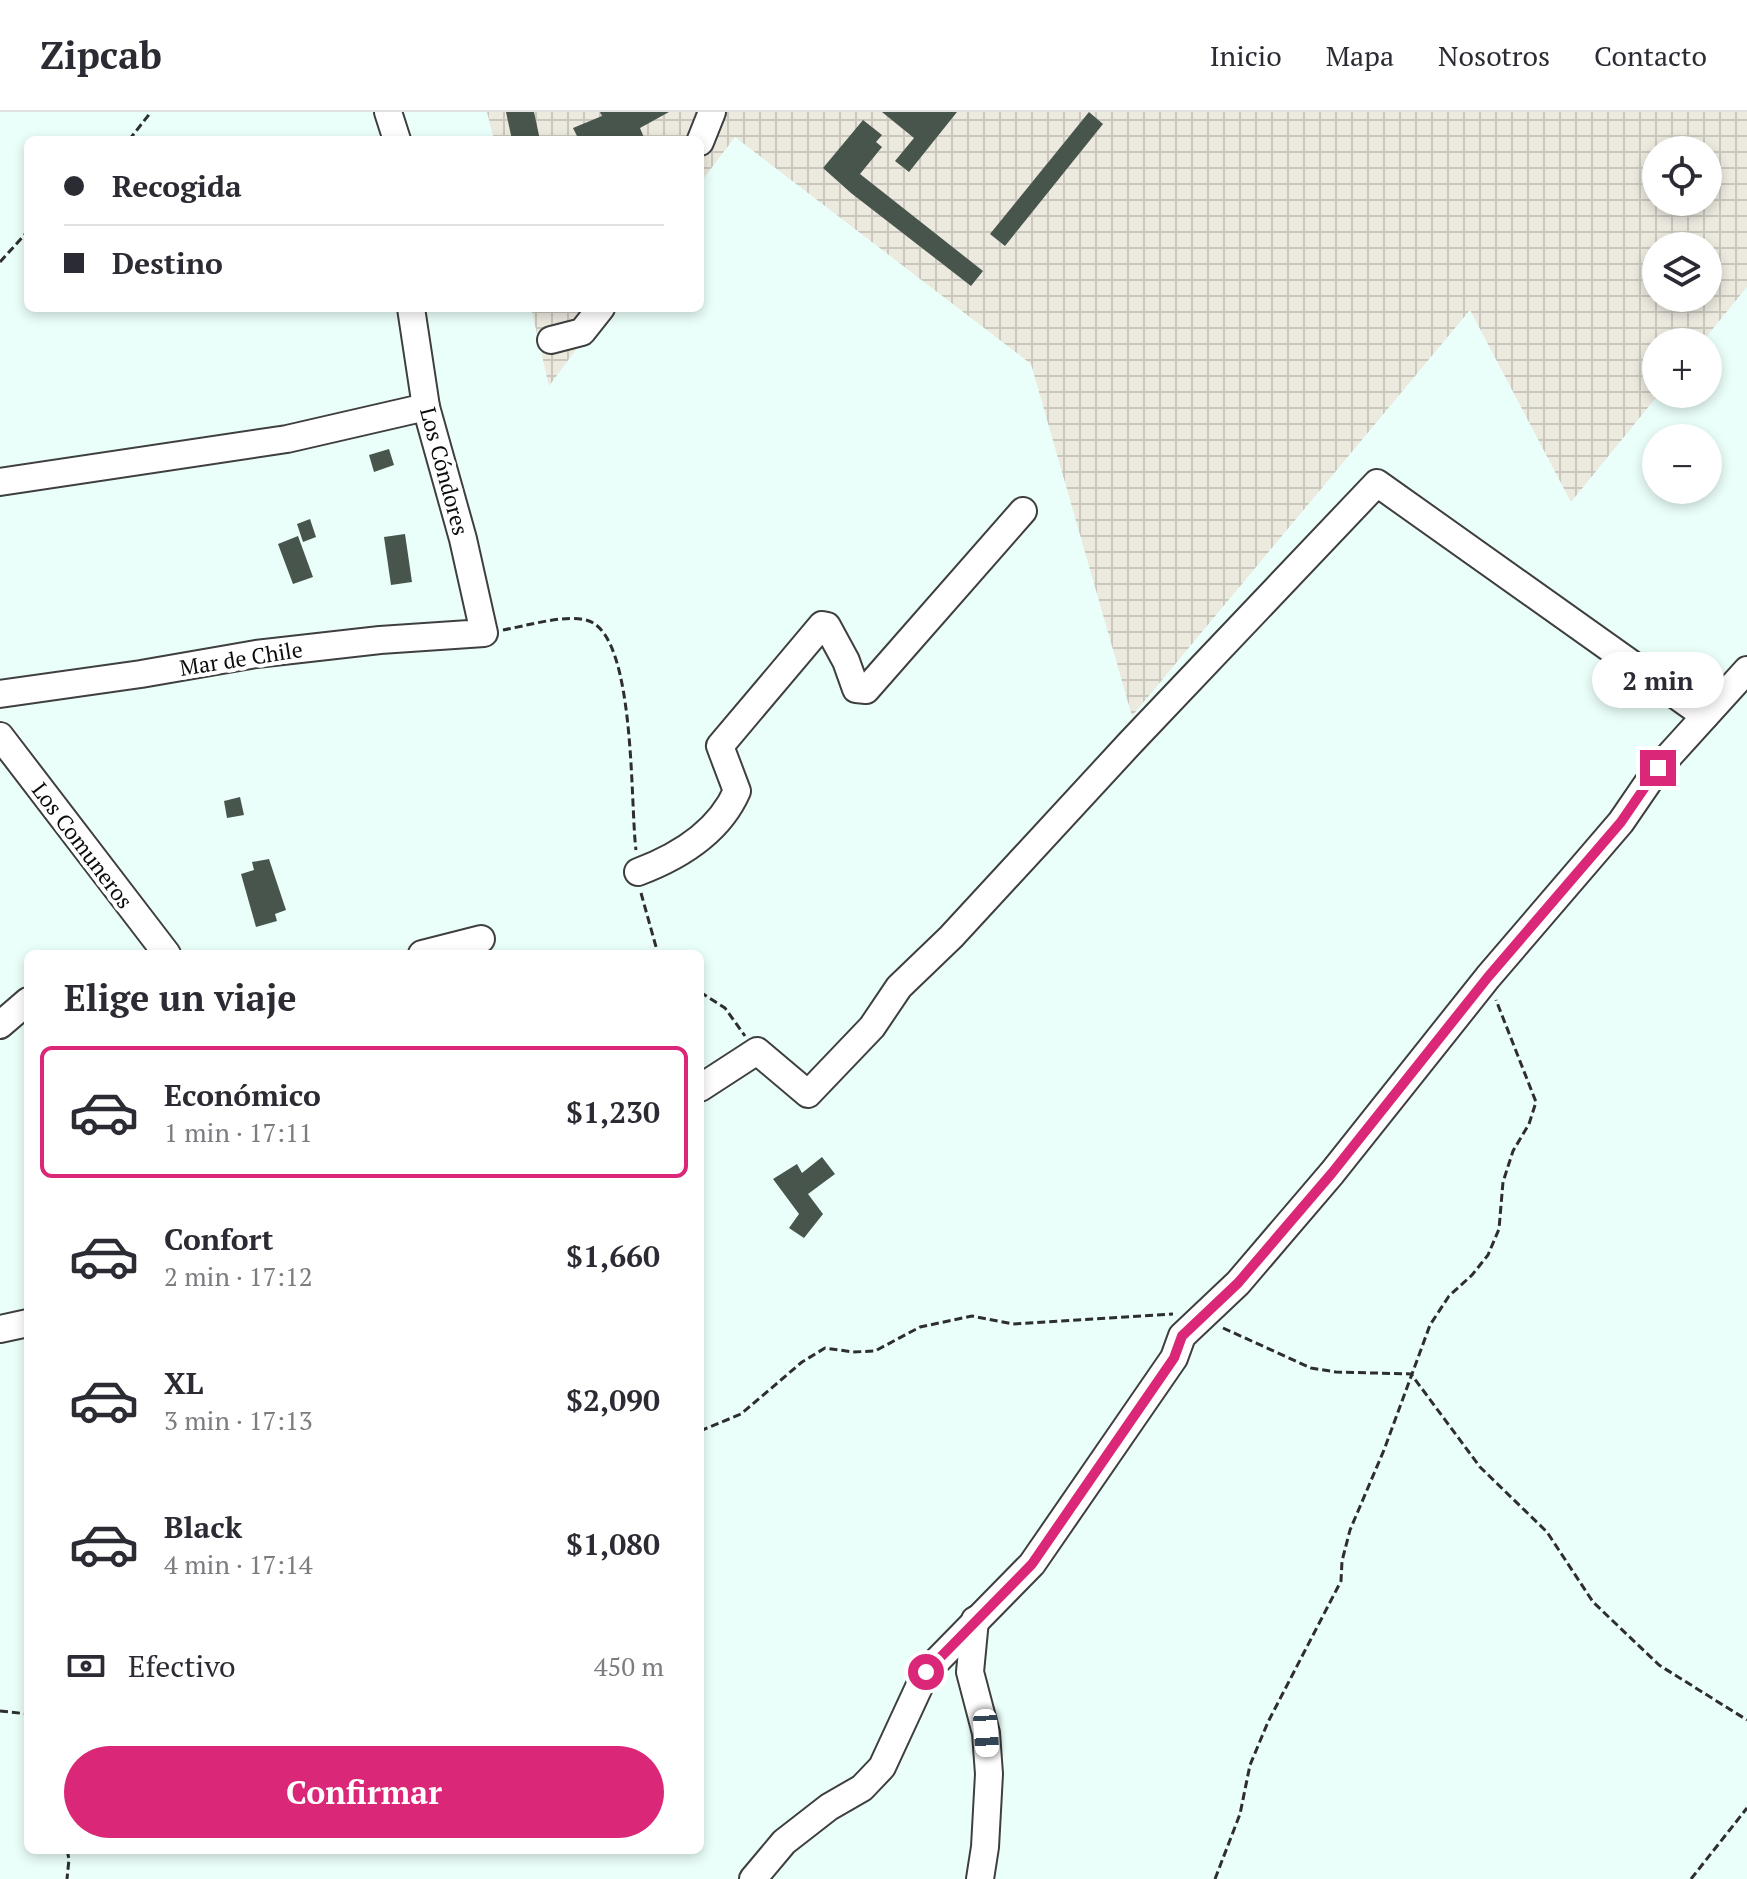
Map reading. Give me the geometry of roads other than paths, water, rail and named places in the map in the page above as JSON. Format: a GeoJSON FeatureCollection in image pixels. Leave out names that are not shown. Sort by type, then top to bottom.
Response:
{"type":"FeatureCollection","features":[{"type":"Feature","properties":{"kind":"street"},"geometry":{"type":"LineString","coordinates":[[388,112],[396,136]]}},
{"type":"Feature","properties":{"kind":"street"},"geometry":{"type":"LineString","coordinates":[[702,136],[712,112]]}},
{"type":"Feature","properties":{"kind":"street","name":"Los Cóndores"},"geometry":{"type":"LineString","coordinates":[[412,312],[426,407],[463,539],[484,633]]}},
{"type":"Feature","properties":{"kind":"street"},"geometry":{"type":"LineString","coordinates":[[551,340],[582,332],[598,312]]}},
{"type":"Feature","properties":{"kind":"street"},"geometry":{"type":"LineString","coordinates":[[0,482],[287,439],[426,407]]}},
{"type":"Feature","properties":{"kind":"street"},"geometry":{"type":"LineString","coordinates":[[704,1085],[757,1051],[808,1094],[872,1027],[899,987],[951,937],[1377,483],[1705,716]]}},
{"type":"Feature","properties":{"kind":"street"},"geometry":{"type":"LineString","coordinates":[[638,872],[666,861],[698,841],[732,802],[737,791],[720,746],[822,625],[827,626],[834,638],[856,689],[866,690],[1023,511]]}},
{"type":"Feature","properties":{"kind":"street","name":"Mar de Chile"},"geometry":{"type":"LineString","coordinates":[[0,694],[256,654],[380,640],[484,633]]}},
{"type":"Feature","properties":{"kind":"street"},"geometry":{"type":"LineString","coordinates":[[753,1879],[784,1842],[829,1807],[862,1788],[882,1767],[926,1672],[1032,1564],[1174,1358],[1182,1336],[1238,1283],[1332,1173],[1488,977],[1621,822],[1658,768],[1747,670]]}},
{"type":"Feature","properties":{"kind":"street","name":"Los Comuneros"},"geometry":{"type":"LineString","coordinates":[[0,736],[155,950]]}},
{"type":"Feature","properties":{"kind":"street"},"geometry":{"type":"LineString","coordinates":[[438,950],[481,939]]}},
{"type":"Feature","properties":{"kind":"street"},"geometry":{"type":"LineString","coordinates":[[0,1025],[24,1004]]}},
{"type":"Feature","properties":{"kind":"street"},"geometry":{"type":"LineString","coordinates":[[0,1329],[24,1324]]}},
{"type":"Feature","properties":{"kind":"street"},"geometry":{"type":"LineString","coordinates":[[975,1620],[970,1672],[986,1733],[989,1774],[980,1879]]}}]}
